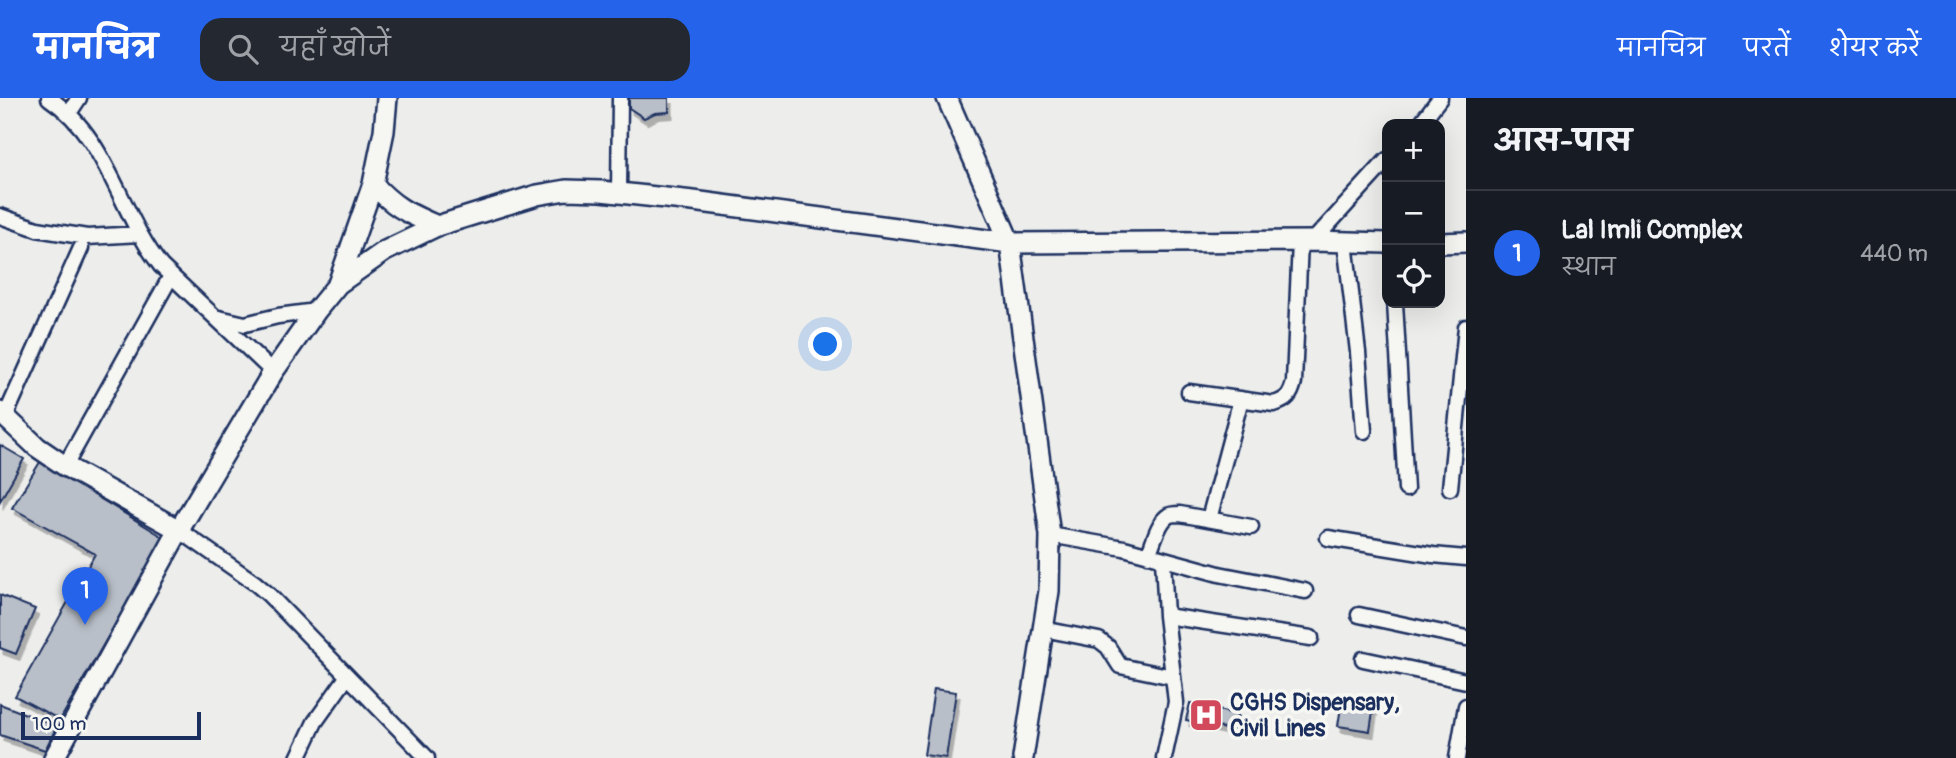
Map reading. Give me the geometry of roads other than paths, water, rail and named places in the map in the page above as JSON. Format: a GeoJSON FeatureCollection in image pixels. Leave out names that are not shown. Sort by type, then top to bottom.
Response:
{"type":"FeatureCollection","features":[{"type":"Feature","properties":{"kind":"street"},"geometry":{"type":"LineString","coordinates":[[49,98],[69,113],[101,156],[151,255],[273,372]]}},
{"type":"Feature","properties":{"kind":"street"},"geometry":{"type":"LineString","coordinates":[[69,113],[79,98]]}},
{"type":"Feature","properties":{"kind":"street"},"geometry":{"type":"LineString","coordinates":[[338,284],[373,184],[384,131],[387,98]]}},
{"type":"Feature","properties":{"kind":"street"},"geometry":{"type":"LineString","coordinates":[[619,193],[620,98]]}},
{"type":"Feature","properties":{"kind":"street"},"geometry":{"type":"LineString","coordinates":[[947,98],[1010,243],[1050,535],[1049,591],[1023,758]]}},
{"type":"Feature","properties":{"kind":"street"},"geometry":{"type":"LineString","coordinates":[[1424,119],[1440,98]]}},
{"type":"Feature","properties":{"kind":"street"},"geometry":{"type":"LineString","coordinates":[[1189,391],[1274,404],[1289,397],[1292,390],[1306,241],[1382,165]]}},
{"type":"Feature","properties":{"kind":"street"},"geometry":{"type":"LineString","coordinates":[[373,184],[398,208],[437,226]]}},
{"type":"Feature","properties":{"kind":"street"},"geometry":{"type":"LineString","coordinates":[[54,758],[179,530],[273,372],[316,311],[338,284],[385,251],[437,226],[537,195],[566,190],[693,201],[1010,243],[1382,243]]}},
{"type":"Feature","properties":{"kind":"street"},"geometry":{"type":"LineString","coordinates":[[0,216],[37,229],[87,237],[140,234]]}},
{"type":"Feature","properties":{"kind":"street"},"geometry":{"type":"LineString","coordinates":[[1345,242],[1364,431]]}},
{"type":"Feature","properties":{"kind":"street"},"geometry":{"type":"LineString","coordinates":[[1445,243],[1466,242]]}},
{"type":"Feature","properties":{"kind":"street"},"geometry":{"type":"LineString","coordinates":[[81,248],[2,415],[37,447],[65,466],[179,530],[255,583],[427,758]]}},
{"type":"Feature","properties":{"kind":"street"},"geometry":{"type":"LineString","coordinates":[[65,466],[172,276]]}},
{"type":"Feature","properties":{"kind":"street"},"geometry":{"type":"LineString","coordinates":[[1395,308],[1406,489]]}},
{"type":"Feature","properties":{"kind":"street"},"geometry":{"type":"LineString","coordinates":[[215,317],[244,324],[316,311]]}},
{"type":"Feature","properties":{"kind":"street"},"geometry":{"type":"LineString","coordinates":[[1450,488],[1466,327]]}},
{"type":"Feature","properties":{"kind":"street"},"geometry":{"type":"LineString","coordinates":[[1209,519],[1241,399]]}},
{"type":"Feature","properties":{"kind":"street"},"geometry":{"type":"LineString","coordinates":[[1148,555],[1165,517],[1180,514],[1251,527]]}},
{"type":"Feature","properties":{"kind":"street"},"geometry":{"type":"LineString","coordinates":[[1050,535],[1124,548],[1219,574],[1305,591]]}},
{"type":"Feature","properties":{"kind":"street"},"geometry":{"type":"LineString","coordinates":[[1328,538],[1466,558]]}},
{"type":"Feature","properties":{"kind":"street"},"geometry":{"type":"LineString","coordinates":[[1163,559],[1166,616],[1177,702],[1164,758]]}},
{"type":"Feature","properties":{"kind":"street"},"geometry":{"type":"LineString","coordinates":[[1359,615],[1466,638]]}},
{"type":"Feature","properties":{"kind":"street"},"geometry":{"type":"LineString","coordinates":[[1166,616],[1311,638]]}},
{"type":"Feature","properties":{"kind":"street"},"geometry":{"type":"LineString","coordinates":[[1043,629],[1099,640],[1108,647],[1120,666],[1173,677]]}},
{"type":"Feature","properties":{"kind":"street"},"geometry":{"type":"LineString","coordinates":[[1363,659],[1466,681]]}},
{"type":"Feature","properties":{"kind":"street"},"geometry":{"type":"LineString","coordinates":[[298,758],[316,722],[347,677]]}},
{"type":"Feature","properties":{"kind":"street"},"geometry":{"type":"LineString","coordinates":[[1457,758],[1465,717]]}},
{"type":"Feature","properties":{"kind":"place","name":"Lal Imli Complex"},"geometry":{"type":"Point","coordinates":[85,625]}},
{"type":"Feature","properties":{"kind":"place","name":"CGHS Dispensary, Civil Lines"},"geometry":{"type":"Point","coordinates":[1206,715]}}]}
